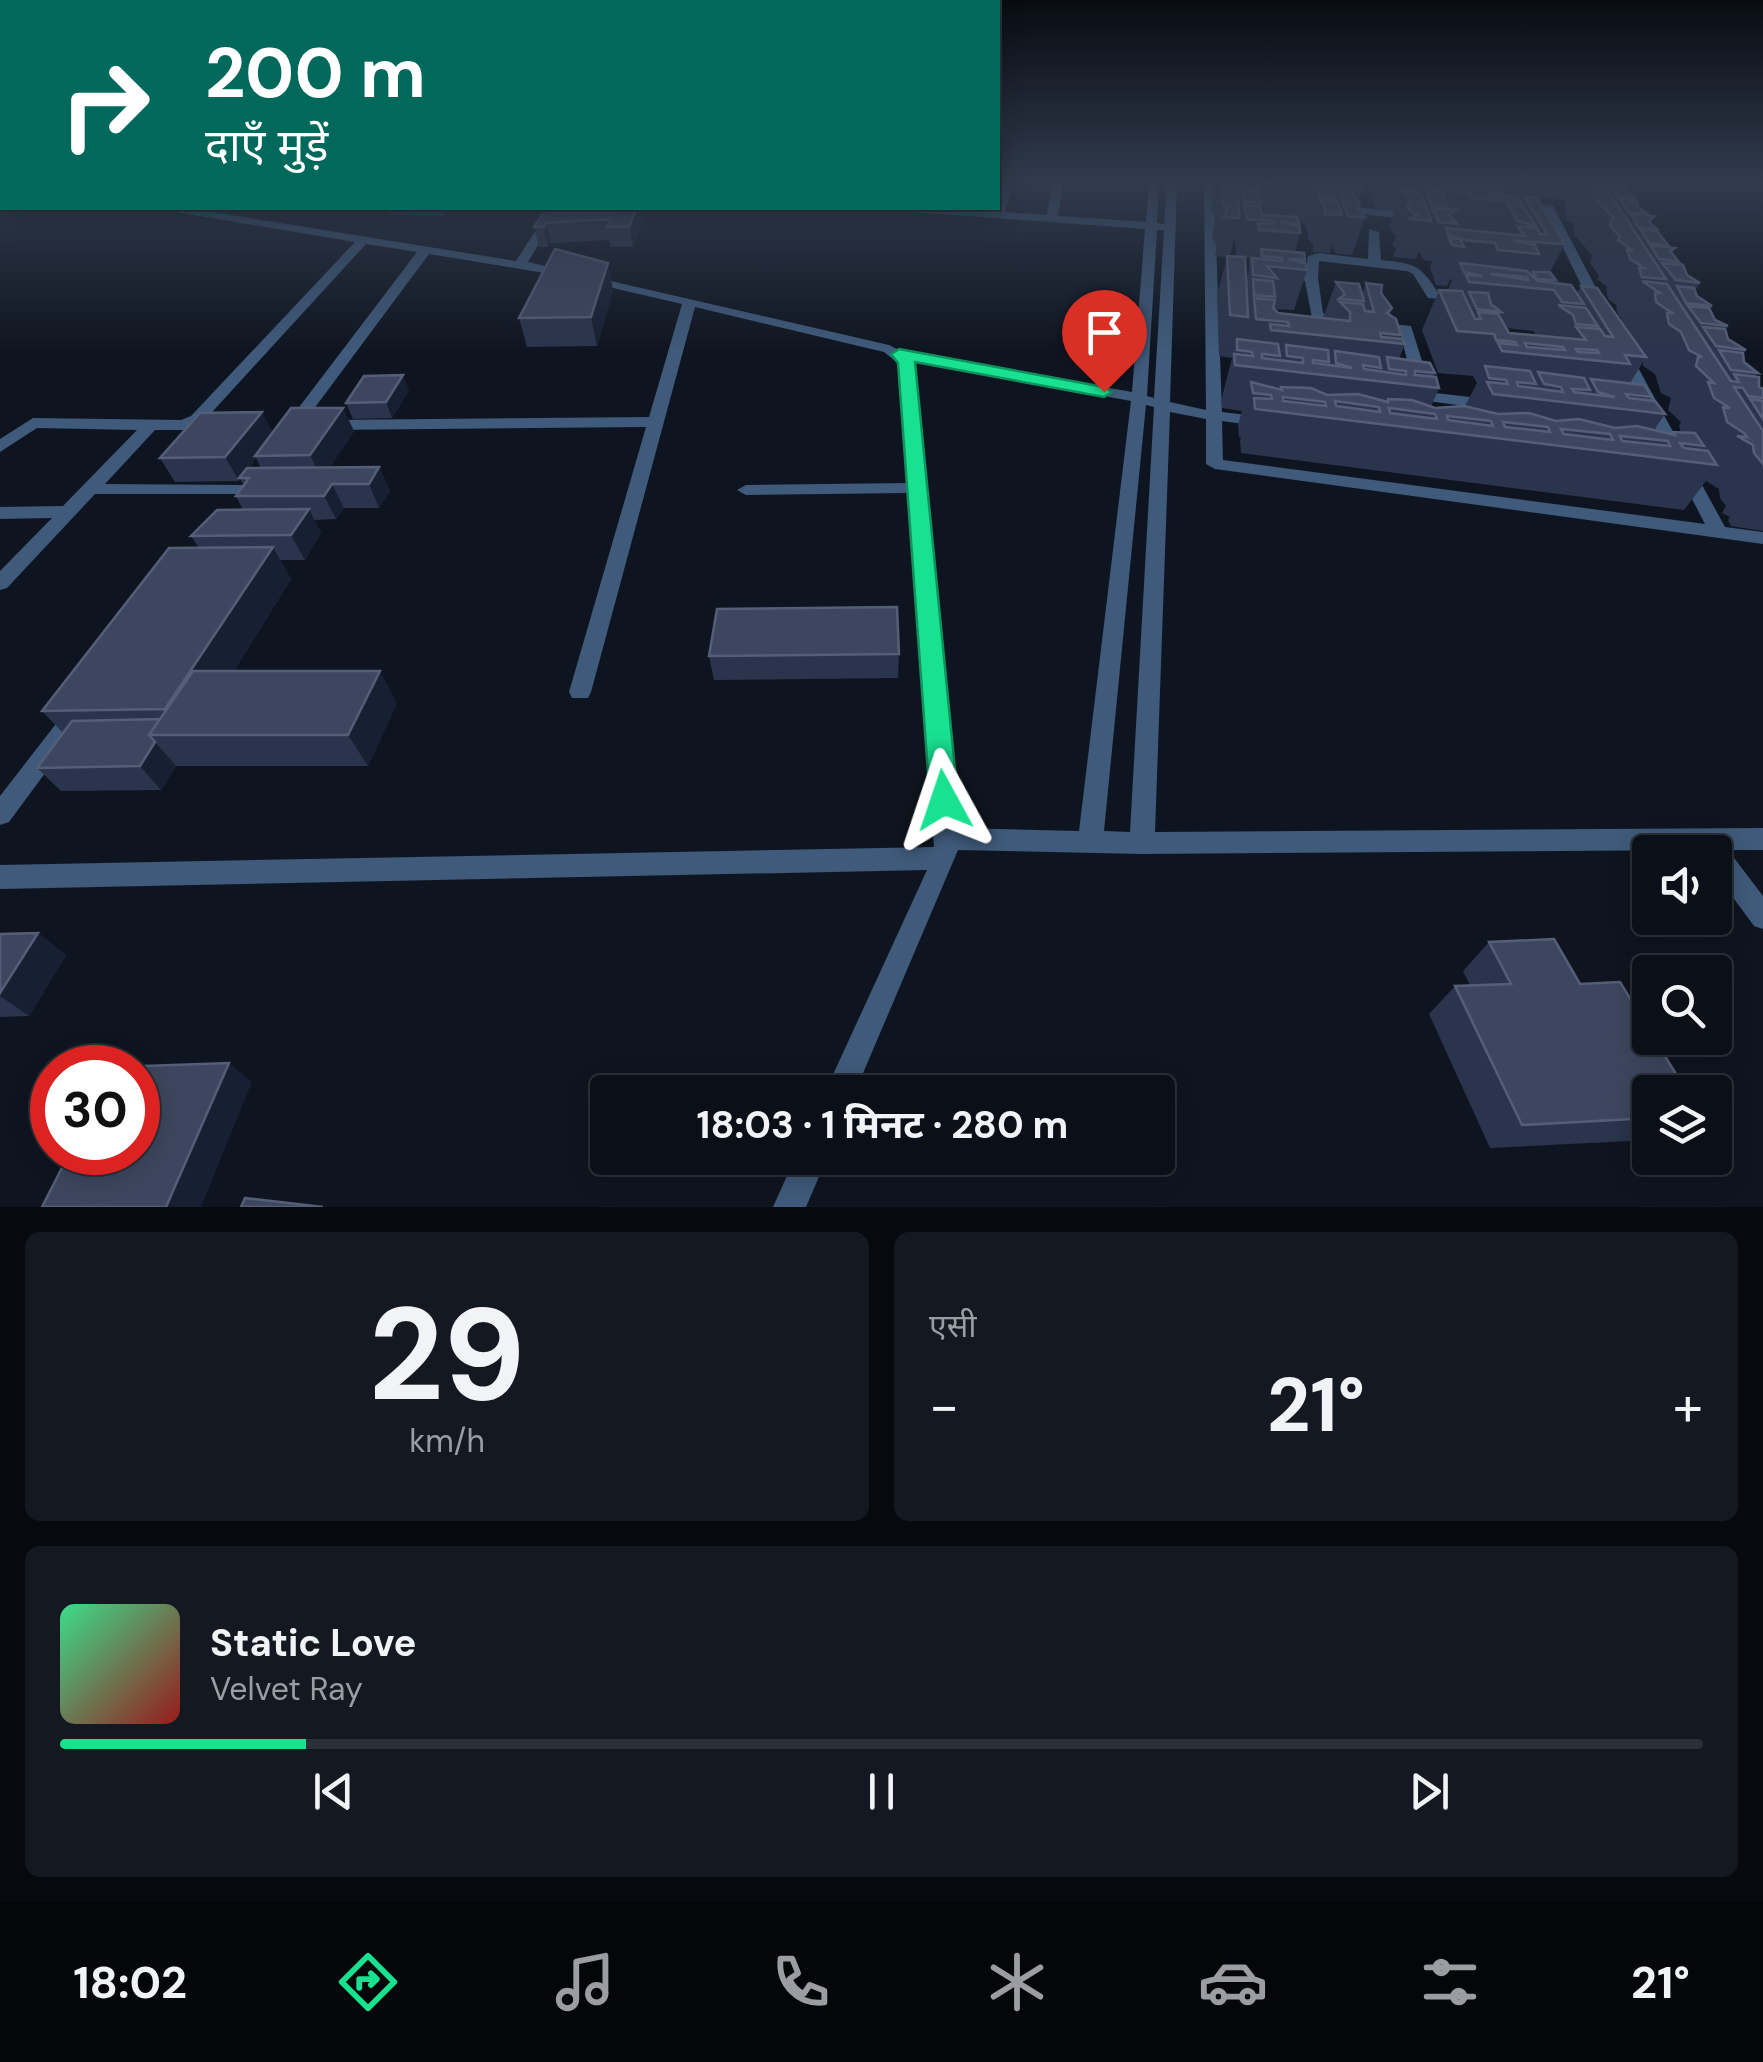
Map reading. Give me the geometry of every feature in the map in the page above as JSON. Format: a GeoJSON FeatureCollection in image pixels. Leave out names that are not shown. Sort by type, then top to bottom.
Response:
{"type":"FeatureCollection","features":[{"type":"Feature","properties":{"kind":"street"},"geometry":{"type":"LineString","coordinates":[[353,238],[520,265],[899,354],[1214,416],[1290,425]]}},
{"type":"Feature","properties":{"kind":"street"},"geometry":{"type":"LineString","coordinates":[[520,265],[536,238]]}},
{"type":"Feature","properties":{"kind":"street"},"geometry":{"type":"LineString","coordinates":[[1090,842],[1159,238]]}},
{"type":"Feature","properties":{"kind":"street"},"geometry":{"type":"LineString","coordinates":[[1142,843],[1160,403],[1160,238]]}},
{"type":"Feature","properties":{"kind":"street"},"geometry":{"type":"LineString","coordinates":[[1217,238],[1215,464],[1763,538]]}},
{"type":"Feature","properties":{"kind":"street"},"geometry":{"type":"LineString","coordinates":[[1373,238],[1375,263]]}},
{"type":"Feature","properties":{"kind":"street"},"geometry":{"type":"LineString","coordinates":[[1563,238],[1609,327]]}},
{"type":"Feature","properties":{"kind":"street"},"geometry":{"type":"LineString","coordinates":[[0,447],[33,423],[184,424],[197,419],[363,240]]}},
{"type":"Feature","properties":{"kind":"street"},"geometry":{"type":"LineString","coordinates":[[274,451],[426,250]]}},
{"type":"Feature","properties":{"kind":"street"},"geometry":{"type":"LineString","coordinates":[[1426,397],[1412,330],[1326,320],[1317,315],[1310,265],[1314,258],[1414,268],[1436,302],[1470,299]]}},
{"type":"Feature","properties":{"kind":"street"},"geometry":{"type":"LineString","coordinates":[[1260,279],[1311,284]]}},
{"type":"Feature","properties":{"kind":"street"},"geometry":{"type":"LineString","coordinates":[[580,692],[689,304]]}},
{"type":"Feature","properties":{"kind":"street"},"geometry":{"type":"LineString","coordinates":[[1582,309],[1601,310]]}},
{"type":"Feature","properties":{"kind":"street"},"geometry":{"type":"LineString","coordinates":[[1618,343],[1719,533]]}},
{"type":"Feature","properties":{"kind":"street"},"geometry":{"type":"LineString","coordinates":[[847,1075],[946,848],[906,362],[899,354]]}},
{"type":"Feature","properties":{"kind":"street"},"geometry":{"type":"LineString","coordinates":[[1214,373],[1233,376]]}},
{"type":"Feature","properties":{"kind":"street"},"geometry":{"type":"LineString","coordinates":[[1387,393],[1426,397],[1447,407],[1503,406]]}},
{"type":"Feature","properties":{"kind":"street"},"geometry":{"type":"LineString","coordinates":[[294,425],[656,422]]}},
{"type":"Feature","properties":{"kind":"street"},"geometry":{"type":"LineString","coordinates":[[1640,422],[1659,424]]}},
{"type":"Feature","properties":{"kind":"street"},"geometry":{"type":"LineString","coordinates":[[0,584],[151,424]]}},
{"type":"Feature","properties":{"kind":"street"},"geometry":{"type":"LineString","coordinates":[[1669,472],[1688,474]]}},
{"type":"Feature","properties":{"kind":"street"},"geometry":{"type":"LineString","coordinates":[[746,490],[917,488]]}},
{"type":"Feature","properties":{"kind":"street"},"geometry":{"type":"LineString","coordinates":[[90,489],[244,491]]}},
{"type":"Feature","properties":{"kind":"street"},"geometry":{"type":"LineString","coordinates":[[0,513],[68,512]]}},
{"type":"Feature","properties":{"kind":"street"},"geometry":{"type":"LineString","coordinates":[[0,815],[93,691]]}},
{"type":"Feature","properties":{"kind":"street"},"geometry":{"type":"LineString","coordinates":[[1732,844],[1763,838]]}},
{"type":"Feature","properties":{"kind":"street"},"geometry":{"type":"LineString","coordinates":[[0,877],[1090,842],[1632,847]]}},
{"type":"Feature","properties":{"kind":"street"},"geometry":{"type":"LineString","coordinates":[[1732,875],[1763,916]]}},
{"type":"Feature","properties":{"kind":"street"},"geometry":{"type":"LineString","coordinates":[[789,1207],[803,1175]]}},
{"type":"Feature","properties":{"kind":"building"},"geometry":{"type":"Polygon","coordinates":[[[1449,238],[1460,239],[1464,247],[1452,245],[1449,238]]]}},
{"type":"Feature","properties":{"kind":"building"},"geometry":{"type":"Polygon","coordinates":[[[1459,238],[1562,238],[1565,244],[1515,241],[1535,245],[1539,254],[1498,250],[1495,243],[1459,238]]]}},
{"type":"Feature","properties":{"kind":"building"},"geometry":{"type":"Polygon","coordinates":[[[1639,238],[1666,279],[1642,277],[1639,268],[1644,268],[1630,259],[1627,250],[1633,251],[1618,240],[1639,238]]]}},
{"type":"Feature","properties":{"kind":"building"},"geometry":{"type":"Polygon","coordinates":[[[1646,238],[1663,238],[1668,245],[1649,243],[1646,238]]]}},
{"type":"Feature","properties":{"kind":"building"},"geometry":{"type":"Polygon","coordinates":[[[1650,245],[1675,248],[1670,251],[1679,262],[1659,259],[1650,245]]]}},
{"type":"Feature","properties":{"kind":"building"},"geometry":{"type":"Polygon","coordinates":[[[555,249],[608,263],[591,317],[519,318],[555,249]]]}},
{"type":"Feature","properties":{"kind":"building"},"geometry":{"type":"Polygon","coordinates":[[[1261,249],[1304,253],[1305,260],[1289,259],[1305,263],[1307,270],[1267,266],[1277,278],[1253,275],[1252,258],[1282,261],[1262,256],[1261,249]]]}},
{"type":"Feature","properties":{"kind":"building"},"geometry":{"type":"Polygon","coordinates":[[[1227,256],[1245,257],[1248,317],[1230,315],[1227,256]]]}},
{"type":"Feature","properties":{"kind":"building"},"geometry":{"type":"Polygon","coordinates":[[[1460,263],[1527,271],[1538,281],[1571,285],[1584,304],[1562,302],[1554,290],[1469,282],[1466,275],[1483,276],[1464,272],[1460,263]]]}},
{"type":"Feature","properties":{"kind":"building"},"geometry":{"type":"Polygon","coordinates":[[[1662,263],[1683,265],[1687,275],[1700,283],[1676,280],[1662,263]]]}},
{"type":"Feature","properties":{"kind":"building"},"geometry":{"type":"Polygon","coordinates":[[[1533,272],[1550,272],[1556,280],[1537,279],[1533,272]]]}},
{"type":"Feature","properties":{"kind":"building"},"geometry":{"type":"Polygon","coordinates":[[[1253,279],[1273,281],[1275,297],[1254,295],[1253,279]]]}},
{"type":"Feature","properties":{"kind":"building"},"geometry":{"type":"Polygon","coordinates":[[[1642,281],[1667,284],[1731,381],[1739,382],[1734,374],[1759,377],[1763,398],[1748,396],[1743,388],[1734,387],[1763,431],[1763,464],[1753,445],[1737,436],[1747,437],[1744,433],[1727,422],[1723,407],[1730,408],[1714,398],[1708,382],[1714,383],[1696,366],[1698,357],[1702,357],[1689,350],[1681,332],[1669,324],[1667,313],[1672,313],[1656,302],[1655,293],[1660,293],[1642,281]]]}},
{"type":"Feature","properties":{"kind":"building"},"geometry":{"type":"Polygon","coordinates":[[[1336,282],[1359,284],[1364,301],[1339,299],[1345,294],[1336,282]]]}},
{"type":"Feature","properties":{"kind":"building"},"geometry":{"type":"Polygon","coordinates":[[[1366,283],[1382,285],[1381,293],[1392,308],[1387,313],[1396,319],[1401,335],[1380,333],[1381,337],[1402,339],[1405,344],[1271,330],[1270,324],[1289,326],[1288,322],[1256,319],[1254,298],[1275,300],[1273,308],[1278,313],[1350,321],[1350,312],[1340,302],[1363,304],[1365,311],[1374,312],[1366,283]]]}},
{"type":"Feature","properties":{"kind":"building"},"geometry":{"type":"Polygon","coordinates":[[[1581,286],[1597,288],[1646,357],[1625,355],[1630,364],[1502,351],[1498,343],[1517,345],[1496,340],[1494,334],[1457,331],[1439,290],[1462,291],[1475,319],[1481,319],[1478,312],[1498,314],[1509,333],[1586,340],[1576,327],[1600,329],[1605,336],[1613,337],[1581,286]],[[1525,343],[1527,347],[1565,350],[1563,347],[1525,343]]]}},
{"type":"Feature","properties":{"kind":"building"},"geometry":{"type":"Polygon","coordinates":[[[1677,286],[1694,288],[1697,296],[1712,306],[1686,303],[1677,286]]]}},
{"type":"Feature","properties":{"kind":"building"},"geometry":{"type":"Polygon","coordinates":[[[1469,292],[1488,293],[1491,304],[1501,312],[1477,309],[1469,292]]]}},
{"type":"Feature","properties":{"kind":"building"},"geometry":{"type":"Polygon","coordinates":[[[1558,305],[1586,308],[1598,326],[1576,324],[1573,315],[1558,305]]]}},
{"type":"Feature","properties":{"kind":"building"},"geometry":{"type":"Polygon","coordinates":[[[1688,306],[1709,308],[1715,320],[1728,326],[1701,323],[1688,306]]]}},
{"type":"Feature","properties":{"kind":"building"},"geometry":{"type":"Polygon","coordinates":[[[1703,327],[1725,329],[1728,339],[1746,350],[1716,346],[1703,327]]]}},
{"type":"Feature","properties":{"kind":"building"},"geometry":{"type":"Polygon","coordinates":[[[1237,339],[1278,344],[1280,356],[1262,354],[1262,358],[1303,363],[1303,358],[1287,356],[1286,345],[1328,350],[1329,362],[1313,363],[1352,368],[1336,363],[1335,351],[1379,357],[1381,368],[1363,365],[1364,369],[1406,375],[1406,371],[1389,369],[1387,357],[1430,363],[1435,373],[1415,371],[1415,375],[1436,377],[1439,388],[1235,365],[1234,354],[1253,356],[1252,352],[1237,350],[1237,339]]]}},
{"type":"Feature","properties":{"kind":"building"},"geometry":{"type":"Polygon","coordinates":[[[1719,350],[1743,353],[1744,362],[1758,373],[1731,370],[1719,350]]]}},
{"type":"Feature","properties":{"kind":"building"},"geometry":{"type":"Polygon","coordinates":[[[1485,366],[1530,371],[1536,384],[1517,382],[1518,386],[1563,392],[1561,387],[1544,384],[1538,372],[1584,378],[1590,390],[1572,389],[1574,392],[1615,397],[1598,392],[1591,379],[1644,385],[1652,397],[1626,394],[1629,398],[1655,401],[1665,414],[1493,394],[1487,382],[1508,384],[1506,380],[1489,378],[1485,366]]]}},
{"type":"Feature","properties":{"kind":"building"},"geometry":{"type":"Polygon","coordinates":[[[403,375],[386,402],[346,403],[364,376],[403,375]]]}},
{"type":"Feature","properties":{"kind":"building"},"geometry":{"type":"Polygon","coordinates":[[[1251,382],[1282,390],[1281,387],[1311,388],[1327,395],[1358,394],[1388,402],[1412,400],[1435,408],[1464,406],[1498,414],[1529,413],[1556,421],[1579,419],[1615,428],[1637,426],[1675,435],[1673,432],[1695,433],[1704,446],[1680,443],[1684,448],[1708,451],[1717,465],[1255,409],[1254,398],[1272,399],[1271,395],[1253,393],[1251,382]],[[1283,397],[1283,401],[1326,406],[1325,402],[1283,397]],[[1335,401],[1336,406],[1380,412],[1379,407],[1335,401]],[[1389,408],[1390,413],[1437,419],[1435,414],[1389,408]],[[1447,416],[1448,420],[1493,426],[1491,421],[1447,416]],[[1503,422],[1505,427],[1550,432],[1548,427],[1503,422]],[[1561,429],[1564,434],[1613,440],[1610,434],[1561,429]],[[1620,436],[1622,441],[1670,446],[1668,441],[1620,436]]]}},
{"type":"Feature","properties":{"kind":"building"},"geometry":{"type":"Polygon","coordinates":[[[1750,399],[1763,401],[1763,419],[1750,399]]]}},
{"type":"Feature","properties":{"kind":"building"},"geometry":{"type":"Polygon","coordinates":[[[291,408],[343,408],[310,455],[255,456],[291,408]]]}},
{"type":"Feature","properties":{"kind":"building"},"geometry":{"type":"Polygon","coordinates":[[[262,412],[225,457],[160,458],[200,413],[262,412]]]}},
{"type":"Feature","properties":{"kind":"building"},"geometry":{"type":"Polygon","coordinates":[[[379,467],[369,484],[332,484],[324,496],[236,496],[249,478],[239,478],[247,468],[379,467]]]}},
{"type":"Feature","properties":{"kind":"building"},"geometry":{"type":"Polygon","coordinates":[[[309,509],[291,535],[191,536],[217,510],[309,509]]]}},
{"type":"Feature","properties":{"kind":"building"},"geometry":{"type":"Polygon","coordinates":[[[273,547],[165,709],[42,711],[169,548],[273,547]]]}},
{"type":"Feature","properties":{"kind":"building"},"geometry":{"type":"Polygon","coordinates":[[[897,607],[899,654],[709,656],[717,609],[897,607]]]}},
{"type":"Feature","properties":{"kind":"building"},"geometry":{"type":"Polygon","coordinates":[[[193,671],[380,671],[348,735],[149,735],[193,671]]]}},
{"type":"Feature","properties":{"kind":"building"},"geometry":{"type":"Polygon","coordinates":[[[160,719],[149,735],[155,742],[140,766],[37,768],[72,721],[160,719]]]}},
{"type":"Feature","properties":{"kind":"building"},"geometry":{"type":"Polygon","coordinates":[[[38,933],[0,993],[0,934],[38,933]]]}},
{"type":"Feature","properties":{"kind":"building"},"geometry":{"type":"Polygon","coordinates":[[[1554,939],[1580,984],[1620,982],[1632,1002],[1632,1055],[1664,1055],[1677,1075],[1632,1075],[1632,1119],[1522,1125],[1455,986],[1511,984],[1489,942],[1554,939]]]}},
{"type":"Feature","properties":{"kind":"building"},"geometry":{"type":"Polygon","coordinates":[[[229,1063],[166,1207],[42,1207],[58,1175],[160,1175],[160,1065],[229,1063]]]}},
{"type":"Feature","properties":{"kind":"building"},"geometry":{"type":"Polygon","coordinates":[[[245,1198],[323,1207],[241,1207],[245,1198]]]}},
{"type":"Feature","properties":{"kind":"route"},"geometry":{"type":"LineString","coordinates":[[944,800],[906,362],[899,354],[1104,392]]}}]}
